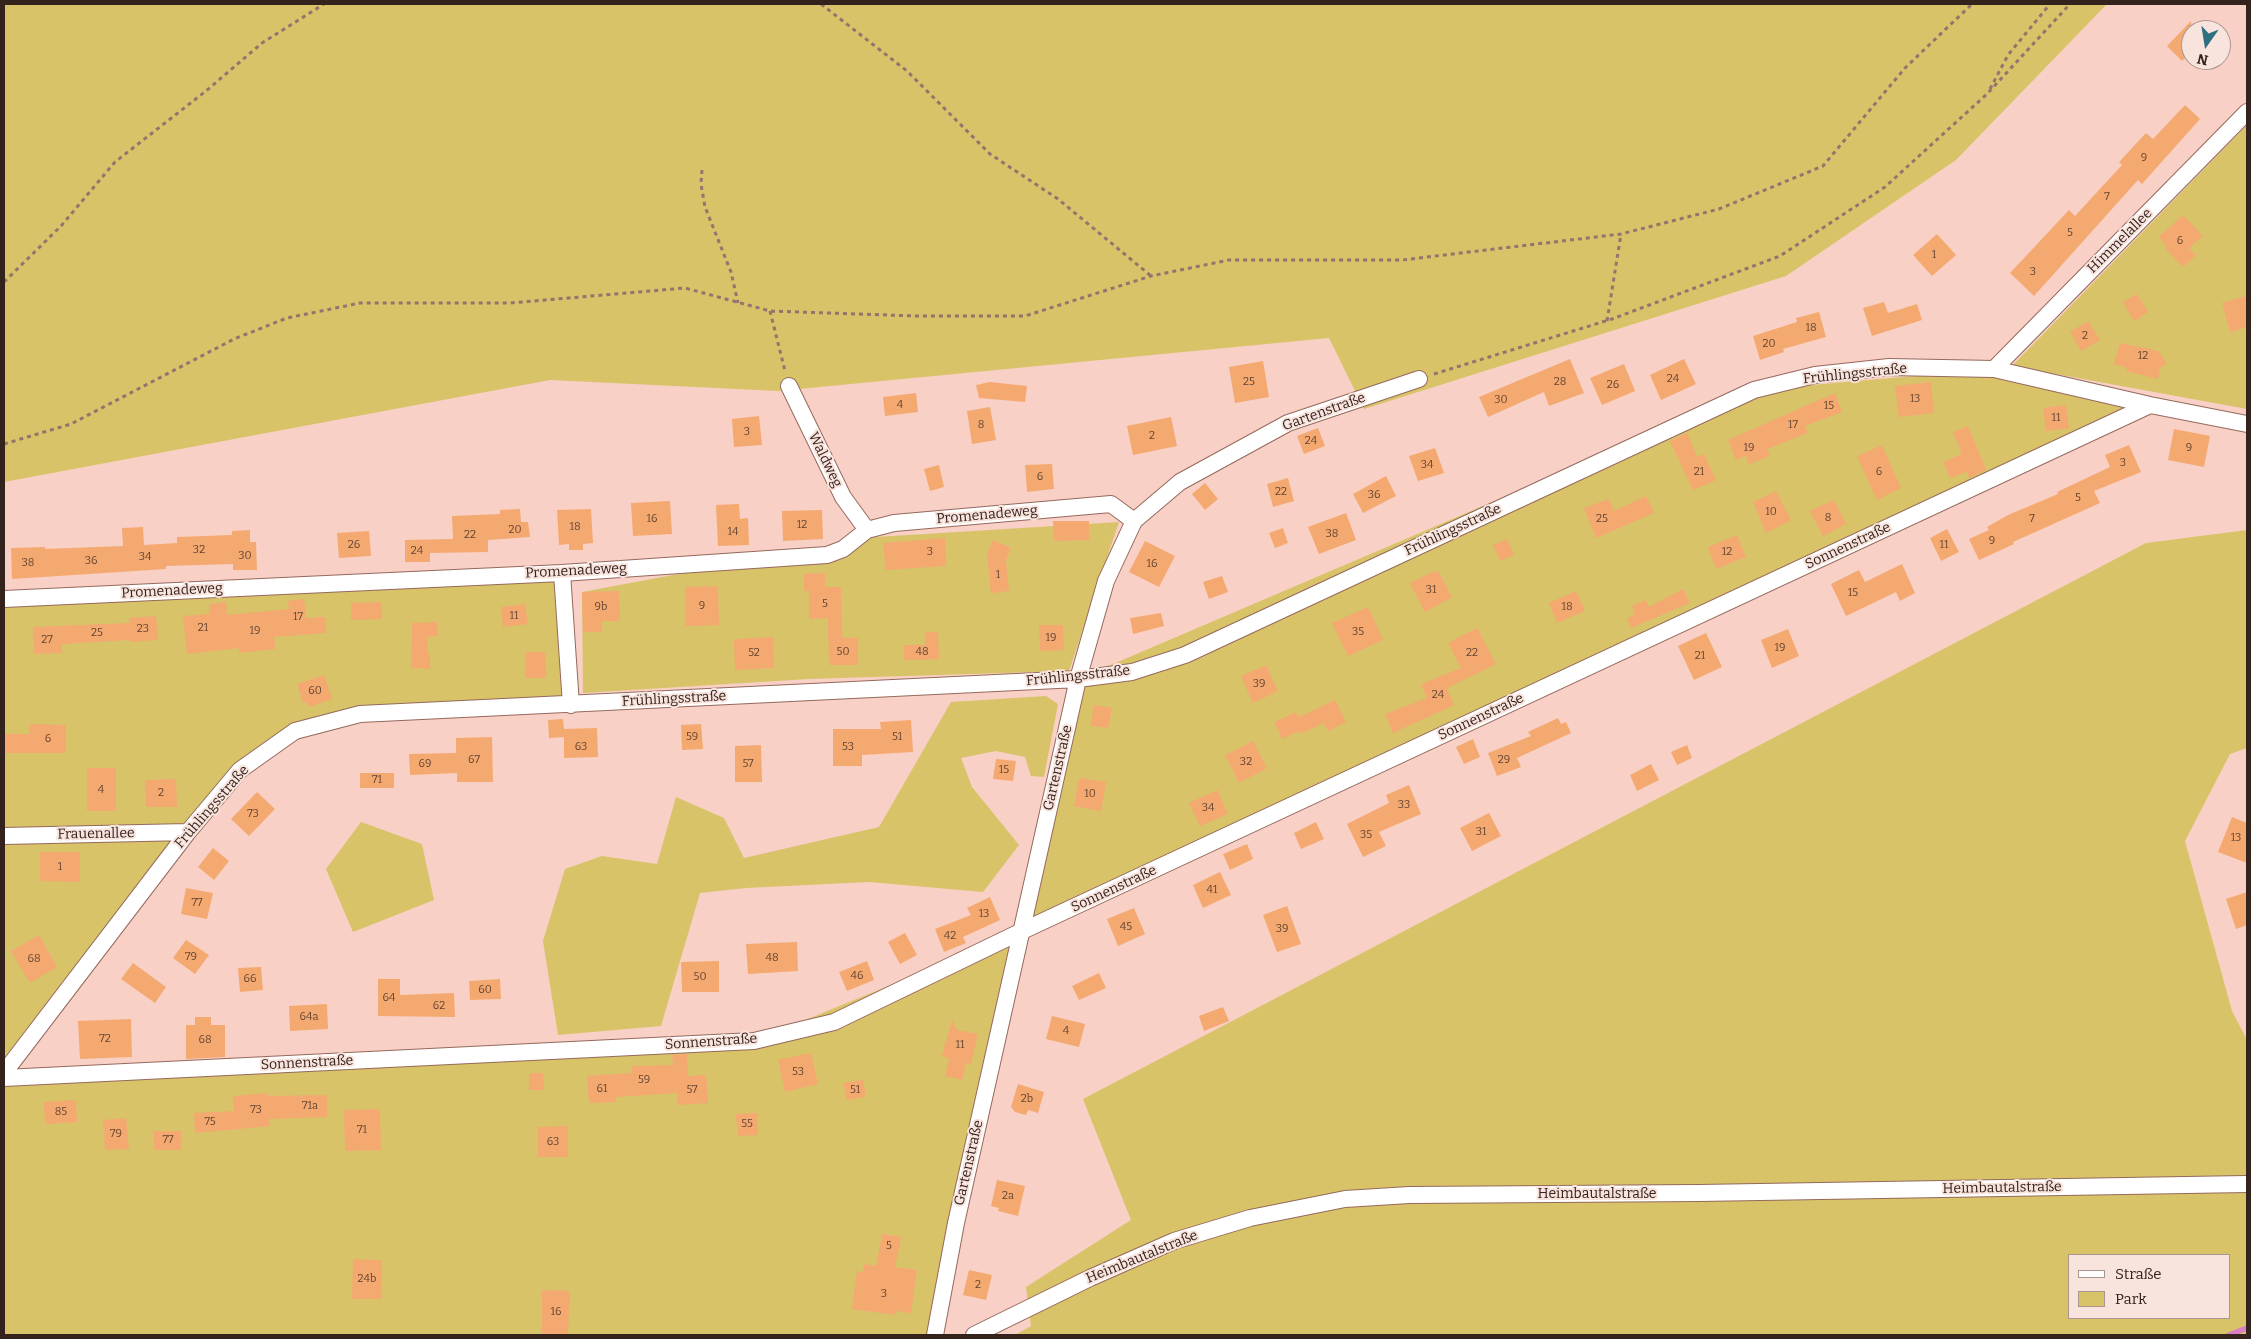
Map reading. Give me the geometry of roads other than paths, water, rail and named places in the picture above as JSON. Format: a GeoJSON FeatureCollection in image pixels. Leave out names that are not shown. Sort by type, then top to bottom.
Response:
{"type":"FeatureCollection","features":[{"type":"Feature","properties":{"kind":"street","name":"Himmelallee"},"geometry":{"type":"LineString","coordinates":[[1994,370],[2247,112]]}},
{"type":"Feature","properties":{"kind":"street","name":"Frühlingsstraße"},"geometry":{"type":"LineString","coordinates":[[4,1073],[188,832],[240,770],[295,731],[360,714],[1078,679],[1132,672],[1185,655],[1754,390],[1816,375],[1889,367],[1994,370],[2150,405],[2247,424]]}},
{"type":"Feature","properties":{"kind":"street","name":"Gartenstraße"},"geometry":{"type":"LineString","coordinates":[[935,1335],[956,1223],[1078,679],[1106,581],[1134,521],[1180,482],[1288,423],[1419,379]]}},
{"type":"Feature","properties":{"kind":"street","name":"Waldweg"},"geometry":{"type":"LineString","coordinates":[[789,386],[843,497],[867,530]]}},
{"type":"Feature","properties":{"kind":"street","name":"Sonnenstraße"},"geometry":{"type":"LineString","coordinates":[[4,1078],[754,1041],[834,1022],[1020,932],[2150,405]]}},
{"type":"Feature","properties":{"kind":"street","name":"Promenadeweg"},"geometry":{"type":"LineString","coordinates":[[4,599],[562,573],[827,555],[842,549],[867,530],[894,523],[1112,504],[1134,521]]}},
{"type":"Feature","properties":{"kind":"street"},"geometry":{"type":"LineString","coordinates":[[562,573],[571,705]]}},
{"type":"Feature","properties":{"kind":"street","name":"Frauenallee"},"geometry":{"type":"LineString","coordinates":[[4,836],[188,832]]}},
{"type":"Feature","properties":{"kind":"street","name":"Heimbautalstraße"},"geometry":{"type":"LineString","coordinates":[[974,1335],[1090,1278],[1174,1241],[1250,1218],[1345,1199],[1409,1195],[1718,1193],[2247,1184]]}},
{"type":"Feature","properties":{"kind":"waterway"},"geometry":{"type":"LineString","coordinates":[[2229,1335],[2247,1328]]}}]}
